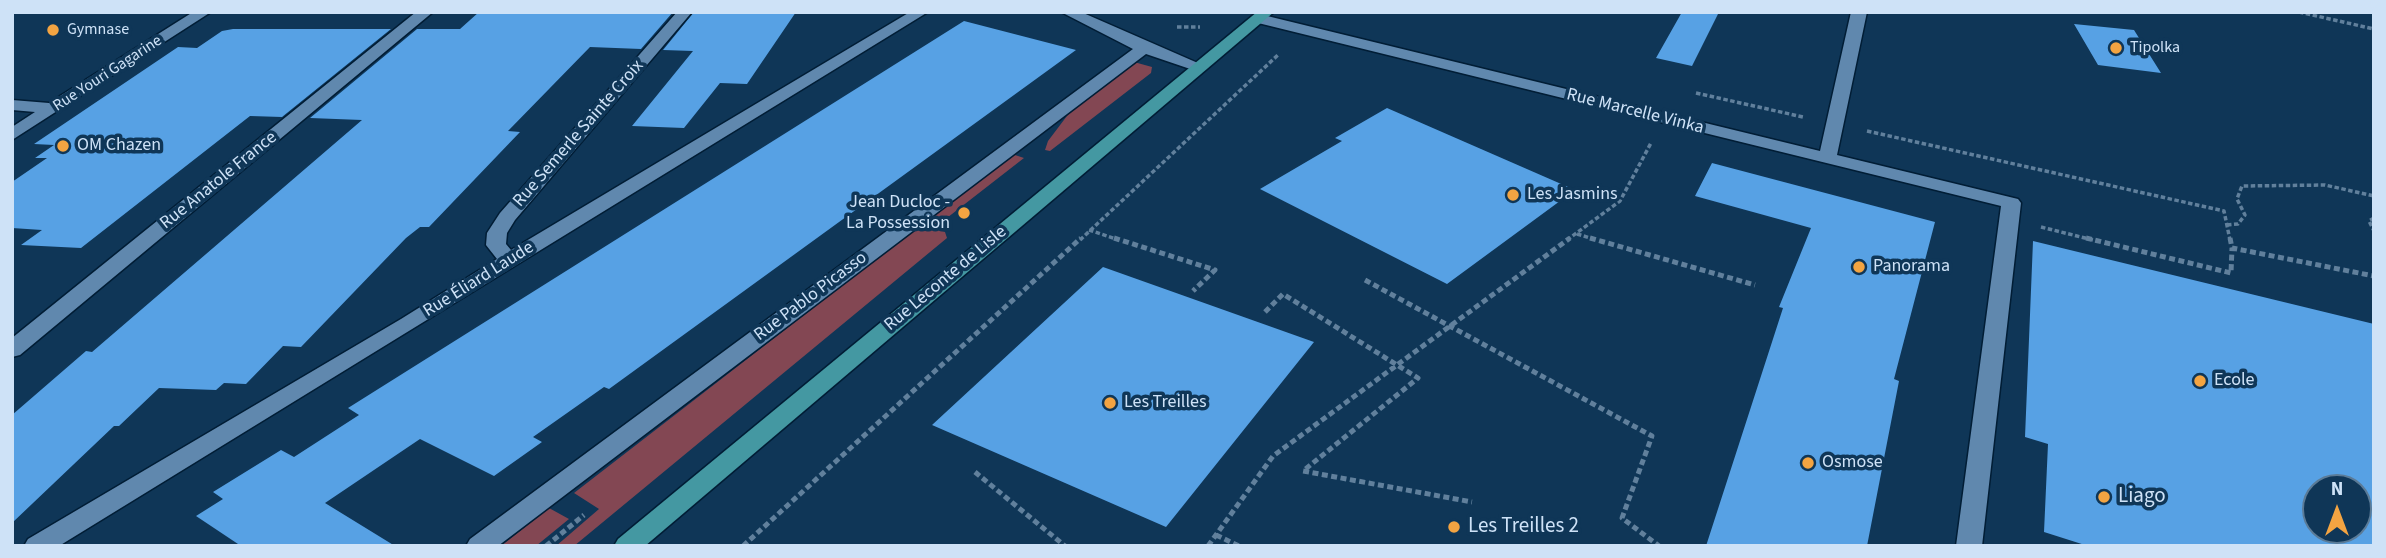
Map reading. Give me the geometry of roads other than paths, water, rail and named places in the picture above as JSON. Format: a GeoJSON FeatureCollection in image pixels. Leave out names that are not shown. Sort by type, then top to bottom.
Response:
{"type":"FeatureCollection","features":[{"type":"Feature","properties":{"kind":"main road","name":"Rue Leconte de Lisle"},"geometry":{"type":"LineString","coordinates":[[627,546],[1199,66],[1263,16]]}},
{"type":"Feature","properties":{"kind":"street","name":"Rue Youri Gagarine"},"geometry":{"type":"LineString","coordinates":[[12,135],[204,12]]}},
{"type":"Feature","properties":{"kind":"street","name":"Rue Anatole France"},"geometry":{"type":"LineString","coordinates":[[12,350],[426,12]]}},
{"type":"Feature","properties":{"kind":"street","name":"Rue Semerle Sainte Croix"},"geometry":{"type":"LineString","coordinates":[[509,260],[496,245],[497,233],[507,217],[685,12]]}},
{"type":"Feature","properties":{"kind":"street","name":"Rue Éliard Laude"},"geometry":{"type":"LineString","coordinates":[[37,546],[409,324],[509,260],[920,12]]}},
{"type":"Feature","properties":{"kind":"street"},"geometry":{"type":"LineString","coordinates":[[1068,12],[1143,48],[1199,66]]}},
{"type":"Feature","properties":{"kind":"street"},"geometry":{"type":"LineString","coordinates":[[1827,159],[1859,12]]}},
{"type":"Feature","properties":{"kind":"street","name":"Rue Marcelle Vinka"},"geometry":{"type":"LineString","coordinates":[[1263,16],[1302,29],[2011,203],[1969,546]]}},
{"type":"Feature","properties":{"kind":"street","name":"Rue Pablo Picasso"},"geometry":{"type":"LineString","coordinates":[[479,546],[1143,48]]}},
{"type":"Feature","properties":{"kind":"street"},"geometry":{"type":"LineString","coordinates":[[12,105],[53,109]]}},
{"type":"Feature","properties":{"kind":"place","name":"Gymnase"},"geometry":{"type":"Point","coordinates":[53,30]}},
{"type":"Feature","properties":{"kind":"place","name":"Tipolka"},"geometry":{"type":"Point","coordinates":[2116,48]}},
{"type":"Feature","properties":{"kind":"place","name":"OM Chazen"},"geometry":{"type":"Point","coordinates":[63,146]}},
{"type":"Feature","properties":{"kind":"place","name":"Les Jasmins"},"geometry":{"type":"Point","coordinates":[1513,195]}},
{"type":"Feature","properties":{"kind":"place","name":"Jean Ducloc - La Possession"},"geometry":{"type":"Point","coordinates":[964,213]}},
{"type":"Feature","properties":{"kind":"place","name":"Panorama"},"geometry":{"type":"Point","coordinates":[1859,267]}},
{"type":"Feature","properties":{"kind":"place","name":"Ecole"},"geometry":{"type":"Point","coordinates":[2200,381]}},
{"type":"Feature","properties":{"kind":"place","name":"Les Treilles"},"geometry":{"type":"Point","coordinates":[1110,403]}},
{"type":"Feature","properties":{"kind":"place","name":"Osmose"},"geometry":{"type":"Point","coordinates":[1808,463]}},
{"type":"Feature","properties":{"kind":"place","name":"Liago"},"geometry":{"type":"Point","coordinates":[2104,497]}},
{"type":"Feature","properties":{"kind":"place","name":"Les Treilles 2"},"geometry":{"type":"Point","coordinates":[1454,527]}}]}
